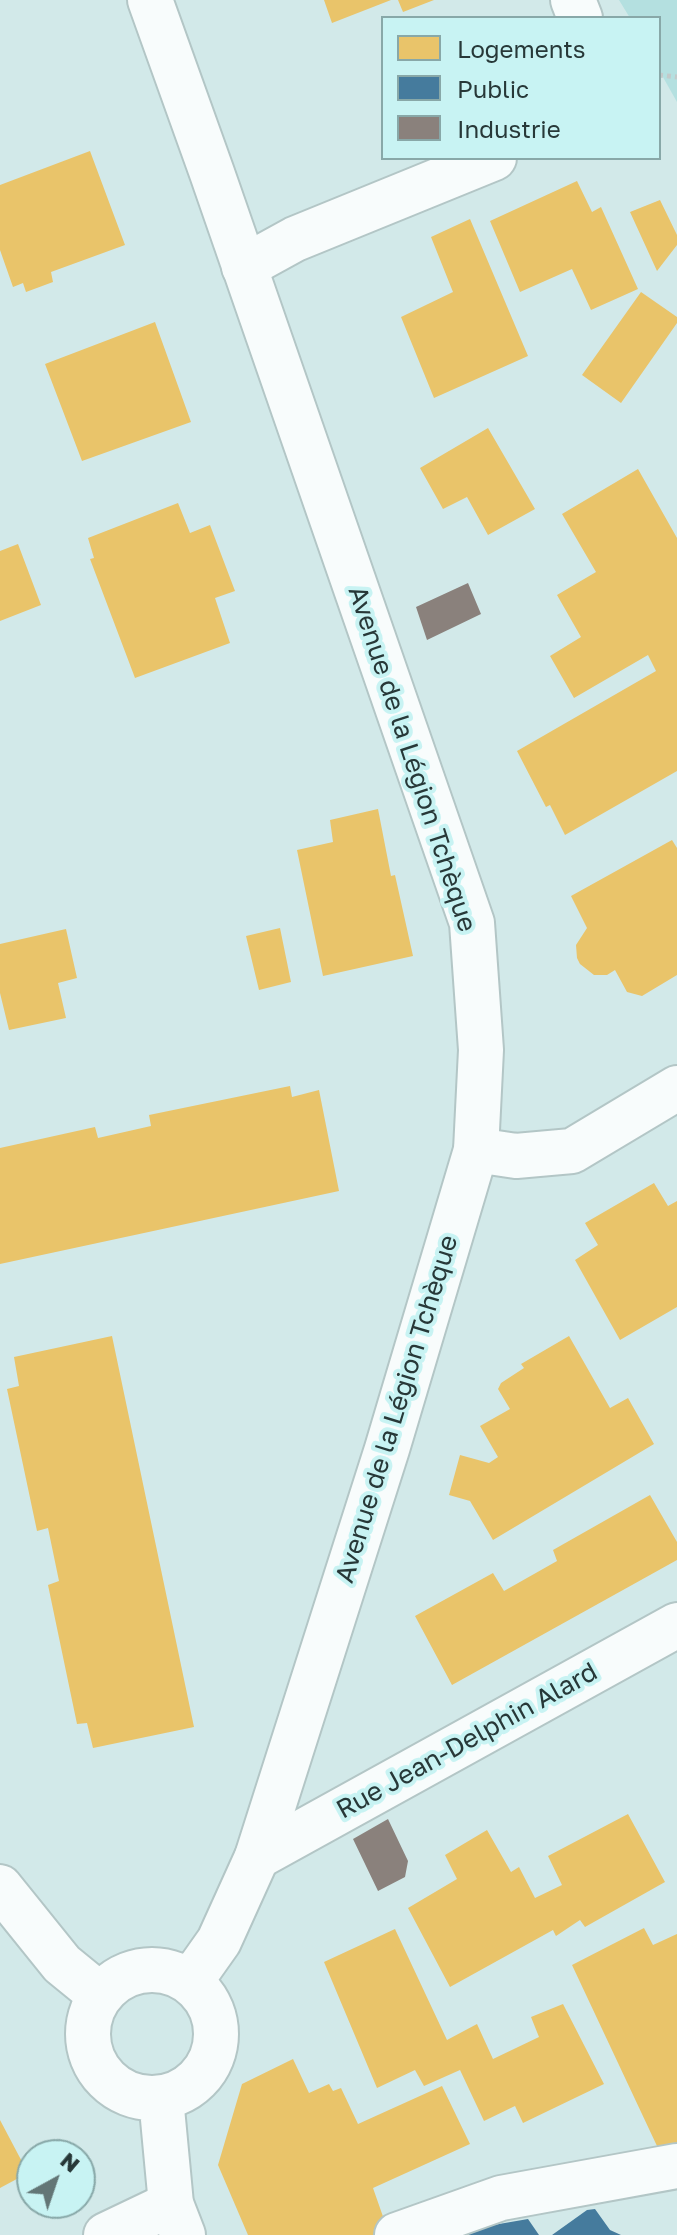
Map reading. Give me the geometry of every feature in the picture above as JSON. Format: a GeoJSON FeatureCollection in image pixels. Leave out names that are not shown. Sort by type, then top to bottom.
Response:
{"type":"FeatureCollection","features":[{"type":"Feature","properties":{"kind":"street","name":"Avenue de la Légion Tchèque"},"geometry":{"type":"LineString","coordinates":[[150,0],[472,923],[481,1050],[476,1150],[387,1449],[257,1857],[219,1941],[190,1982]]}},
{"type":"Feature","properties":{"kind":"street"},"geometry":{"type":"LineString","coordinates":[[244,267],[295,239],[489,160]]}},
{"type":"Feature","properties":{"kind":"street"},"geometry":{"type":"LineString","coordinates":[[476,1150],[516,1156],[572,1151],[677,1088]]}},
{"type":"Feature","properties":{"kind":"street","name":"Rue Jean-Delphin Alard"},"geometry":{"type":"LineString","coordinates":[[257,1857],[677,1625]]}},
{"type":"Feature","properties":{"kind":"street"},"geometry":{"type":"LineString","coordinates":[[0,1887],[62,1964],[100,1995]]}},
{"type":"Feature","properties":{"kind":"street"},"geometry":{"type":"LineString","coordinates":[[152,1970],[172,1973],[190,1982],[205,1997],[214,2018],[216,2039],[211,2060],[199,2078],[182,2092],[161,2098],[140,2098],[119,2090],[102,2076],[92,2058],[87,2037],[90,2014],[100,1995],[114,1982],[133,1972],[152,1970]]}},
{"type":"Feature","properties":{"kind":"street"},"geometry":{"type":"LineString","coordinates":[[106,2235],[177,2219],[161,2098]]}},
{"type":"Feature","properties":{"kind":"street"},"geometry":{"type":"LineString","coordinates":[[397,2235],[501,2198],[677,2166]]}},
{"type":"Feature","properties":{"kind":"shaded area"},"geometry":{"type":"Polygon","coordinates":[[[619,0],[677,0],[677,102],[661,74],[661,16],[629,16],[619,0]]]}},
{"type":"Feature","properties":{"kind":"building: Logements"},"geometry":{"type":"Polygon","coordinates":[[[324,0],[391,0],[332,23],[324,0]]]}},
{"type":"Feature","properties":{"kind":"building: Logements"},"geometry":{"type":"Polygon","coordinates":[[[398,0],[434,0],[403,12],[398,0]]]}},
{"type":"Feature","properties":{"kind":"building: Logements"},"geometry":{"type":"Polygon","coordinates":[[[90,151],[125,245],[51,272],[53,282],[26,292],[23,283],[13,287],[0,250],[0,185],[90,151]]]}},
{"type":"Feature","properties":{"kind":"building: Logements"},"geometry":{"type":"Polygon","coordinates":[[[577,181],[592,212],[601,207],[638,289],[591,310],[572,269],[520,292],[490,221],[577,181]]]}},
{"type":"Feature","properties":{"kind":"building: Logements"},"geometry":{"type":"Polygon","coordinates":[[[660,200],[677,235],[677,245],[657,271],[630,212],[660,200]]]}},
{"type":"Feature","properties":{"kind":"building: Logements"},"geometry":{"type":"Polygon","coordinates":[[[470,219],[528,356],[434,398],[401,317],[453,292],[431,237],[470,219]]]}},
{"type":"Feature","properties":{"kind":"building: Logements"},"geometry":{"type":"Polygon","coordinates":[[[641,292],[677,317],[677,323],[621,403],[582,375],[641,292]]]}},
{"type":"Feature","properties":{"kind":"building: Logements"},"geometry":{"type":"Polygon","coordinates":[[[155,322],[191,422],[82,461],[45,364],[155,322]]]}},
{"type":"Feature","properties":{"kind":"building: Logements"},"geometry":{"type":"Polygon","coordinates":[[[488,428],[535,509],[488,535],[467,497],[443,509],[420,468],[488,428]]]}},
{"type":"Feature","properties":{"kind":"building: Logements"},"geometry":{"type":"Polygon","coordinates":[[[638,469],[677,538],[677,771],[565,835],[550,805],[546,807],[517,751],[656,671],[648,655],[574,698],[550,656],[581,637],[557,595],[596,572],[562,514],[638,469]]]}},
{"type":"Feature","properties":{"kind":"building: Logements"},"geometry":{"type":"Polygon","coordinates":[[[178,503],[190,533],[210,525],[235,591],[215,598],[230,643],[135,678],[90,559],[94,558],[88,538],[178,503]]]}},
{"type":"Feature","properties":{"kind":"building: Logements"},"geometry":{"type":"Polygon","coordinates":[[[18,544],[41,605],[0,621],[0,551],[18,544]]]}},
{"type":"Feature","properties":{"kind":"building: Logements"},"geometry":{"type":"Polygon","coordinates":[[[378,809],[391,876],[395,875],[413,956],[323,976],[297,850],[333,842],[330,820],[378,809]]]}},
{"type":"Feature","properties":{"kind":"building: Logements"},"geometry":{"type":"Polygon","coordinates":[[[672,840],[677,848],[677,975],[642,996],[627,992],[615,970],[607,975],[594,975],[580,964],[576,945],[587,928],[571,896],[672,840]]]}},
{"type":"Feature","properties":{"kind":"building: Logements"},"geometry":{"type":"Polygon","coordinates":[[[280,928],[291,982],[259,990],[246,936],[280,928]]]}},
{"type":"Feature","properties":{"kind":"building: Logements"},"geometry":{"type":"Polygon","coordinates":[[[66,929],[77,978],[58,983],[66,1018],[9,1030],[0,993],[0,944],[66,929]]]}},
{"type":"Feature","properties":{"kind":"building: Logements"},"geometry":{"type":"Polygon","coordinates":[[[290,1086],[292,1097],[319,1090],[339,1191],[0,1264],[0,1148],[95,1127],[98,1138],[151,1126],[149,1115],[290,1086]]]}},
{"type":"Feature","properties":{"kind":"building: Logements"},"geometry":{"type":"Polygon","coordinates":[[[654,1183],[668,1206],[677,1201],[677,1307],[620,1340],[575,1260],[598,1245],[585,1223],[654,1183]]]}},
{"type":"Feature","properties":{"kind":"building: Logements"},"geometry":{"type":"Polygon","coordinates":[[[112,1336],[194,1727],[93,1748],[87,1723],[77,1724],[48,1585],[59,1581],[48,1528],[37,1531],[7,1389],[19,1386],[14,1357],[112,1336]]]}},
{"type":"Feature","properties":{"kind":"building: Logements"},"geometry":{"type":"Polygon","coordinates":[[[569,1336],[610,1408],[628,1398],[654,1444],[493,1540],[470,1501],[449,1495],[460,1455],[489,1463],[498,1457],[480,1426],[510,1409],[498,1389],[501,1383],[524,1368],[521,1364],[569,1336]]]}},
{"type":"Feature","properties":{"kind":"building: Logements"},"geometry":{"type":"Polygon","coordinates":[[[650,1495],[677,1542],[677,1560],[452,1685],[415,1616],[493,1573],[504,1591],[557,1561],[553,1550],[650,1495]]]}},
{"type":"Feature","properties":{"kind":"building: Logements"},"geometry":{"type":"Polygon","coordinates":[[[628,1814],[665,1882],[585,1927],[580,1920],[556,1936],[553,1930],[450,1987],[408,1908],[457,1879],[445,1855],[487,1830],[511,1872],[519,1867],[535,1898],[562,1885],[548,1856],[628,1814]]]}},
{"type":"Feature","properties":{"kind":"building: Logements"},"geometry":{"type":"Polygon","coordinates":[[[644,1928],[653,1945],[677,1934],[677,2144],[657,2146],[572,1965],[644,1928]]]}},
{"type":"Feature","properties":{"kind":"building: Logements"},"geometry":{"type":"Polygon","coordinates":[[[395,1929],[447,2040],[477,2024],[493,2059],[539,2037],[531,2017],[563,2004],[604,2084],[523,2123],[515,2106],[484,2121],[460,2070],[424,2086],[415,2070],[377,2088],[324,1962],[395,1929]]]}},
{"type":"Feature","properties":{"kind":"building: Logements"},"geometry":{"type":"Polygon","coordinates":[[[293,2059],[309,2093],[329,2084],[333,2091],[341,2088],[358,2124],[442,2086],[470,2144],[373,2188],[387,2228],[373,2235],[248,2235],[218,2165],[242,2084],[293,2059]]]}},
{"type":"Feature","properties":{"kind":"building: Logements"},"geometry":{"type":"Polygon","coordinates":[[[0,2120],[16,2150],[16,2179],[0,2188],[0,2120]]]}},
{"type":"Feature","properties":{"kind":"building: Public"},"geometry":{"type":"Polygon","coordinates":[[[595,2209],[610,2230],[621,2235],[552,2235],[587,2210],[595,2209]]]}},
{"type":"Feature","properties":{"kind":"building: Public"},"geometry":{"type":"Polygon","coordinates":[[[528,2219],[539,2235],[460,2235],[476,2228],[528,2219]]]}},
{"type":"Feature","properties":{"kind":"building: Industrie"},"geometry":{"type":"Polygon","coordinates":[[[468,583],[481,614],[427,640],[416,607],[468,583]]]}},
{"type":"Feature","properties":{"kind":"building: Industrie"},"geometry":{"type":"Polygon","coordinates":[[[388,1819],[408,1861],[405,1877],[378,1891],[353,1839],[388,1819]]]}}]}
